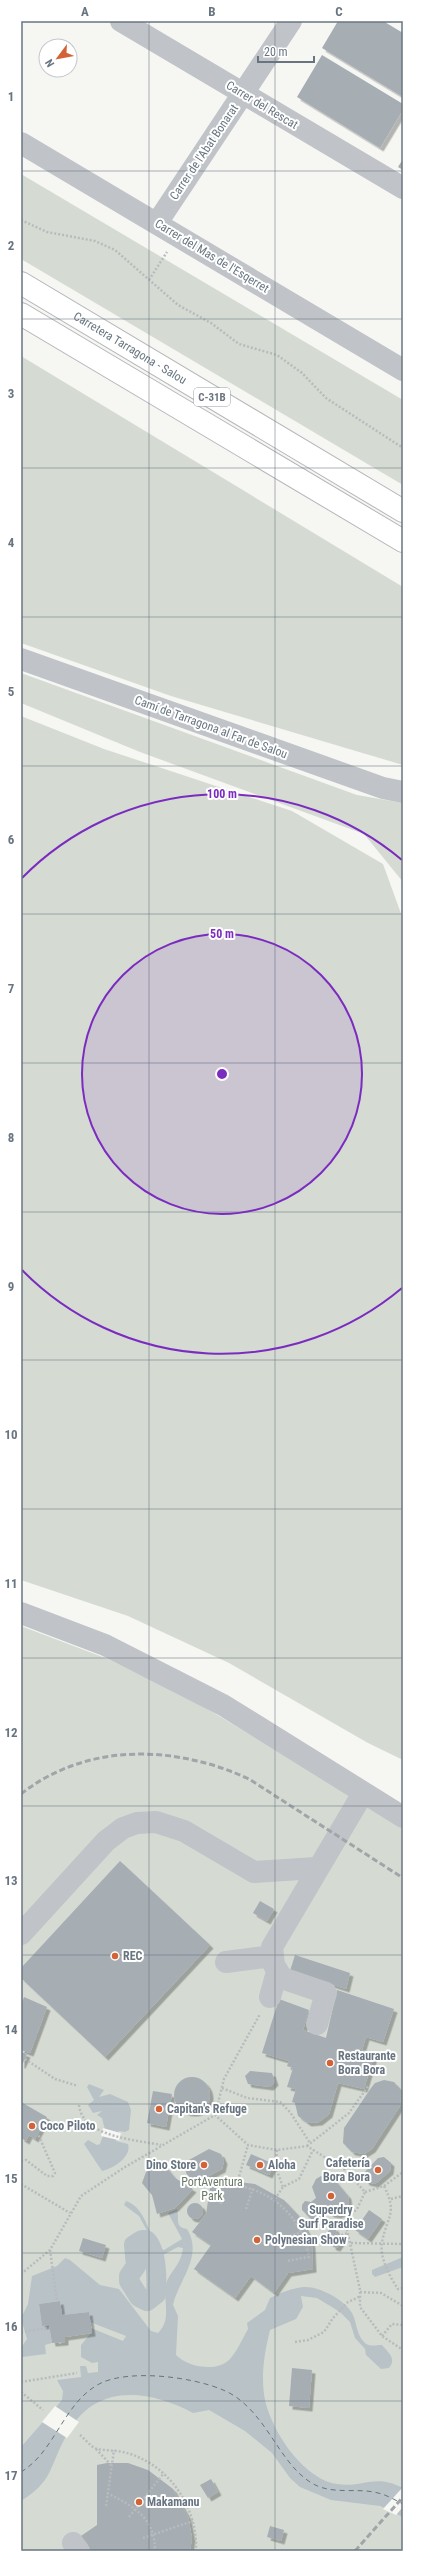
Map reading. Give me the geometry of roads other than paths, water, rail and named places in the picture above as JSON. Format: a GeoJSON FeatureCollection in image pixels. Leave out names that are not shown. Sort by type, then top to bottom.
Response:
{"type":"FeatureCollection","features":[{"type":"Feature","properties":{"kind":"highway","name":"Carretera Tarragona - Salou"},"geometry":{"type":"LineString","coordinates":[[21,283],[403,511]]}},
{"type":"Feature","properties":{"kind":"highway","name":"C-31B"},"geometry":{"type":"LineString","coordinates":[[21,314],[403,541]]}},
{"type":"Feature","properties":{"kind":"street","name":"Carrer del Rescat"},"geometry":{"type":"LineString","coordinates":[[121,21],[403,188]]}},
{"type":"Feature","properties":{"kind":"street","name":"Carrer de l'Abat Bonarat"},"geometry":{"type":"LineString","coordinates":[[157,223],[291,21]]}},
{"type":"Feature","properties":{"kind":"street","name":"Carrer del Mas de l'Esqerret"},"geometry":{"type":"LineString","coordinates":[[21,143],[403,370]]}},
{"type":"Feature","properties":{"kind":"street","name":"Camí de Tarragona al Far de Salou"},"geometry":{"type":"LineString","coordinates":[[21,659],[376,786],[403,792]]}},
{"type":"Feature","properties":{"kind":"street"},"geometry":{"type":"LineString","coordinates":[[21,1613],[105,1645],[164,1674],[222,1705],[403,1817]]}},
{"type":"Feature","properties":{"kind":"street"},"geometry":{"type":"LineString","coordinates":[[266,2004],[274,1964],[275,1939],[362,1793]]}},
{"type":"Feature","properties":{"kind":"street"},"geometry":{"type":"LineString","coordinates":[[21,1934],[106,1840],[123,1828],[137,1823],[156,1822],[184,1831],[254,1872],[316,1868]]}},
{"type":"Feature","properties":{"kind":"street"},"geometry":{"type":"LineString","coordinates":[[226,1962],[274,1964]]}},
{"type":"Feature","properties":{"kind":"street"},"geometry":{"type":"LineString","coordinates":[[274,1964],[282,1978],[326,1993],[317,2024]]}},
{"type":"Feature","properties":{"kind":"waterway"},"geometry":{"type":"LineString","coordinates":[[142,2240],[146,2240],[150,2245],[156,2273],[156,2294],[147,2301],[139,2297],[129,2281],[129,2276],[136,2266],[134,2245],[142,2240]]}},
{"type":"Feature","properties":{"kind":"railway"},"geometry":{"type":"LineString","coordinates":[[21,1794],[47,1777],[74,1765],[103,1757],[132,1754],[162,1755],[192,1760],[221,1768],[249,1779],[403,1878]]}},
{"type":"Feature","properties":{"kind":"railway"},"geometry":{"type":"LineString","coordinates":[[355,2551],[403,2497]]}},
{"type":"Feature","properties":{"kind":"place","name":"REC"},"geometry":{"type":"Point","coordinates":[115,1956]}},
{"type":"Feature","properties":{"kind":"place","name":"Restaurante Bora Bora"},"geometry":{"type":"Point","coordinates":[330,2063]}},
{"type":"Feature","properties":{"kind":"place","name":"Capitan's Refuge"},"geometry":{"type":"Point","coordinates":[159,2109]}},
{"type":"Feature","properties":{"kind":"place","name":"Coco Piloto"},"geometry":{"type":"Point","coordinates":[32,2126]}},
{"type":"Feature","properties":{"kind":"place","name":"Dino Store"},"geometry":{"type":"Point","coordinates":[204,2165]}},
{"type":"Feature","properties":{"kind":"place","name":"Aloha"},"geometry":{"type":"Point","coordinates":[260,2165]}},
{"type":"Feature","properties":{"kind":"place","name":"Cafetería Bora Bora"},"geometry":{"type":"Point","coordinates":[378,2170]}},
{"type":"Feature","properties":{"kind":"place","name":"Superdry Surf Paradise"},"geometry":{"type":"Point","coordinates":[331,2196]}},
{"type":"Feature","properties":{"kind":"place","name":"Polynesian Show"},"geometry":{"type":"Point","coordinates":[257,2240]}},
{"type":"Feature","properties":{"kind":"place","name":"Makamanu"},"geometry":{"type":"Point","coordinates":[139,2502]}},
{"type":"Feature","properties":{"kind":"park label","name":"PortAventura Park"},"geometry":{"type":"Point","coordinates":[212,2189]}}]}
